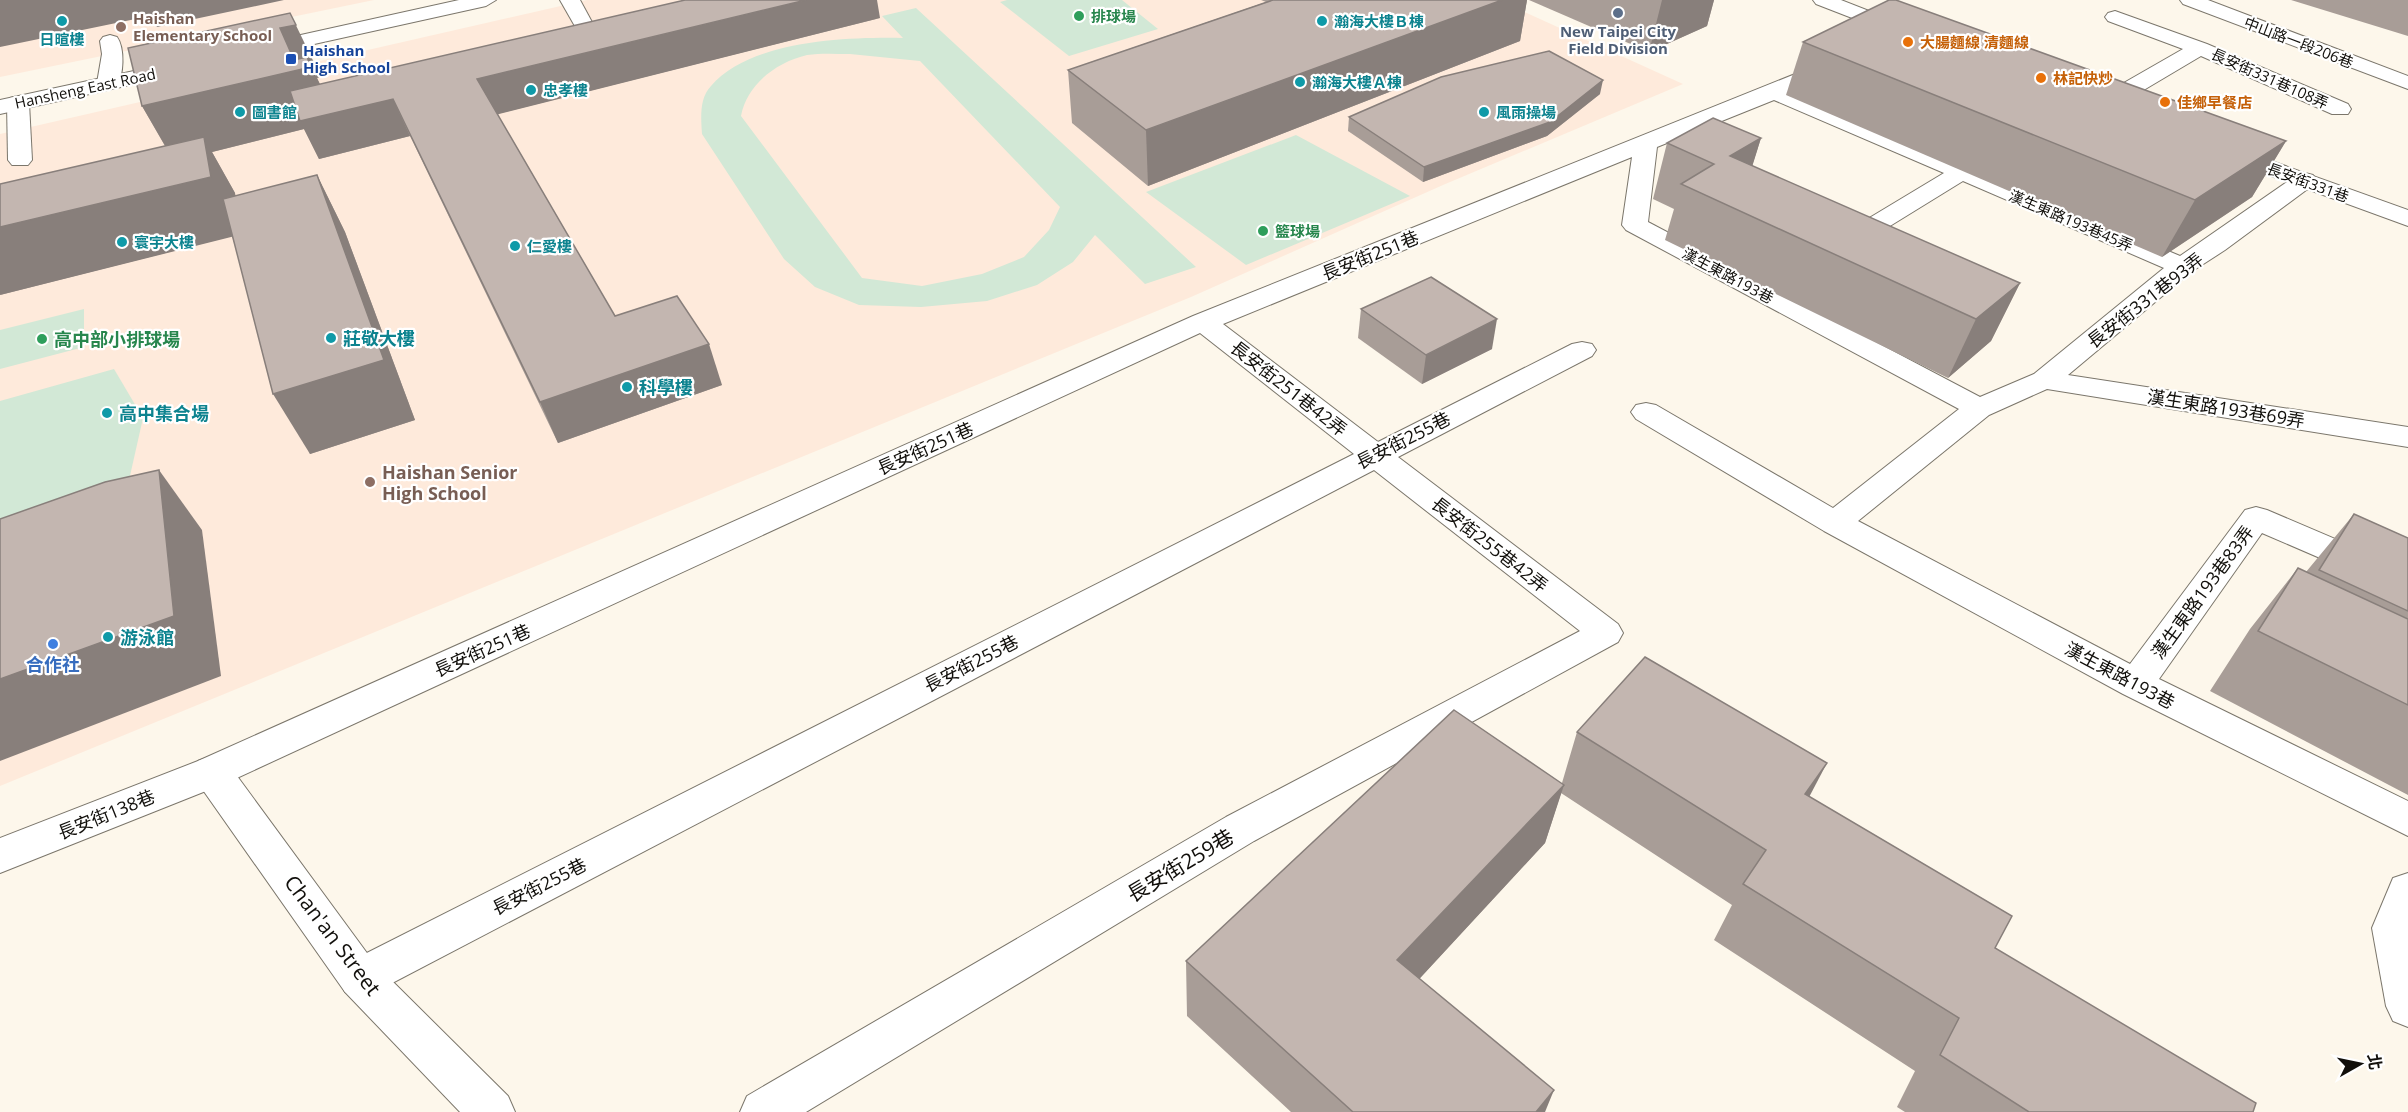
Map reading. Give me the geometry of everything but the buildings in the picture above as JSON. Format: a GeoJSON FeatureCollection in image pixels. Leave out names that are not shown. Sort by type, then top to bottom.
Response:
{"type":"FeatureCollection","features":[{"type":"Feature","properties":{"kind":"street"},"geometry":{"type":"LineString","coordinates":[[242,54],[486,0]]}},
{"type":"Feature","properties":{"kind":"street"},"geometry":{"type":"LineString","coordinates":[[570,0],[583,26]]}},
{"type":"Feature","properties":{"kind":"street"},"geometry":{"type":"LineString","coordinates":[[1824,0],[1926,40]]}},
{"type":"Feature","properties":{"kind":"street","name":"中山路一段206巷"},"geometry":{"type":"LineString","coordinates":[[2190,0],[2408,83]]}},
{"type":"Feature","properties":{"kind":"street","name":"長安街331巷108弄"},"geometry":{"type":"LineString","coordinates":[[2115,17],[2200,48],[2340,109]]}},
{"type":"Feature","properties":{"kind":"street"},"geometry":{"type":"LineString","coordinates":[[1878,44],[1904,32]]}},
{"type":"Feature","properties":{"kind":"street"},"geometry":{"type":"LineString","coordinates":[[108,83],[112,54],[110,41]]}},
{"type":"Feature","properties":{"kind":"street","name":"長安街331巷108弄"},"geometry":{"type":"LineString","coordinates":[[2102,105],[2200,48]]}},
{"type":"Feature","properties":{"kind":"street"},"geometry":{"type":"LineString","coordinates":[[1646,144],[1774,92],[1848,58]]}},
{"type":"Feature","properties":{"kind":"street","name":"Hansheng East Road"},"geometry":{"type":"LineString","coordinates":[[9,105],[197,64]]}},
{"type":"Feature","properties":{"kind":"street","name":"漢生東路193巷45弄"},"geometry":{"type":"LineString","coordinates":[[1774,92],[2181,266]]}},
{"type":"Feature","properties":{"kind":"street"},"geometry":{"type":"LineString","coordinates":[[2080,97],[2125,114]]}},
{"type":"Feature","properties":{"kind":"street"},"geometry":{"type":"LineString","coordinates":[[9,105],[20,160]]}},
{"type":"Feature","properties":{"kind":"street","name":"長安街331巷"},"geometry":{"type":"LineString","coordinates":[[2203,143],[2408,219]]}},
{"type":"Feature","properties":{"kind":"street","name":"長安街251巷"},"geometry":{"type":"LineString","coordinates":[[212,772],[1203,322],[1646,144]]}},
{"type":"Feature","properties":{"kind":"street","name":"漢生東路193巷"},"geometry":{"type":"LineString","coordinates":[[1646,144],[1635,225],[1979,408]]}},
{"type":"Feature","properties":{"kind":"street"},"geometry":{"type":"LineString","coordinates":[[1855,237],[1962,172]]}},
{"type":"Feature","properties":{"kind":"street","name":"長安街331巷93弄"},"geometry":{"type":"LineString","coordinates":[[1979,408],[2044,380],[2181,266],[2216,245],[2305,180]]}},
{"type":"Feature","properties":{"kind":"street","name":"長安街251巷42弄"},"geometry":{"type":"LineString","coordinates":[[1203,322],[1375,454]]}},
{"type":"Feature","properties":{"kind":"street","name":"長安街255巷"},"geometry":{"type":"LineString","coordinates":[[360,978],[1375,454],[1582,350]]}},
{"type":"Feature","properties":{"kind":"street","name":"漢生東路193巷69弄"},"geometry":{"type":"LineString","coordinates":[[2044,380],[2408,437]]}},
{"type":"Feature","properties":{"kind":"street"},"geometry":{"type":"LineString","coordinates":[[1835,523],[1979,408]]}},
{"type":"Feature","properties":{"kind":"street","name":"漢生東路193巷"},"geometry":{"type":"LineString","coordinates":[[1646,412],[1835,523],[2136,684],[2408,819]]}},
{"type":"Feature","properties":{"kind":"street","name":"長安街255巷42弄"},"geometry":{"type":"LineString","coordinates":[[1375,454],[1606,633]]}},
{"type":"Feature","properties":{"kind":"street","name":"漢生東路193巷83弄"},"geometry":{"type":"LineString","coordinates":[[2136,684],[2256,518],[2408,584]]}},
{"type":"Feature","properties":{"kind":"street","name":"長安街259巷"},"geometry":{"type":"LineString","coordinates":[[763,1112],[1240,829],[1606,633]]}},
{"type":"Feature","properties":{"kind":"street","name":"長安街138巷"},"geometry":{"type":"LineString","coordinates":[[0,856],[212,772]]}},
{"type":"Feature","properties":{"kind":"street","name":"Chan'an Street"},"geometry":{"type":"LineString","coordinates":[[212,772],[360,978],[492,1112]]}},
{"type":"Feature","properties":{"kind":"street"},"geometry":{"type":"LineString","coordinates":[[2408,891],[2393,928],[2408,1006]]}},
{"type":"Feature","properties":{"kind":"shaded area","name":"Haishan Elementary School"},"geometry":{"type":"Polygon","coordinates":[[[0,0],[374,0],[0,77],[0,0]]]}},
{"type":"Feature","properties":{"kind":"shaded area","name":"Haishan Senior High School"},"geometry":{"type":"Polygon","coordinates":[[[587,0],[1498,0],[1683,84],[1443,185],[1191,297],[0,786],[0,134],[587,0]]]}},
{"type":"Feature","properties":{"kind":"green space","name":"排球場"},"geometry":{"type":"Polygon","coordinates":[[[1007,0],[1122,0],[1158,29],[1069,56],[1000,2],[1007,0]]]}},
{"type":"Feature","properties":{"kind":"green space"},"geometry":{"type":"Polygon","coordinates":[[[916,8],[1196,267],[1145,284],[1095,235],[1073,262],[1037,285],[987,301],[921,307],[859,305],[815,287],[784,259],[702,134],[701,115],[704,96],[711,86],[728,71],[750,59],[775,50],[828,41],[903,38],[882,16],[916,8]],[[812,54],[796,58],[775,69],[757,84],[744,104],[741,116],[862,278],[922,286],[982,274],[1024,257],[1049,230],[1060,207],[920,61],[850,54],[812,54]]]}},
{"type":"Feature","properties":{"kind":"green space","name":"籃球場"},"geometry":{"type":"Polygon","coordinates":[[[1296,135],[1410,196],[1246,265],[1146,192],[1296,135]]]}},
{"type":"Feature","properties":{"kind":"green space","name":"高中部小排球場"},"geometry":{"type":"Polygon","coordinates":[[[84,309],[84,347],[0,369],[0,330],[84,309]]]}},
{"type":"Feature","properties":{"kind":"green space"},"geometry":{"type":"Polygon","coordinates":[[[114,369],[143,418],[125,498],[0,537],[0,401],[114,369]]]}},
{"type":"Feature","properties":{"kind":"place","name":"New Taipei City Field Division"},"geometry":{"type":"Point","coordinates":[1618,13]}},
{"type":"Feature","properties":{"kind":"place","name":"排球場"},"geometry":{"type":"Point","coordinates":[1079,16]}},
{"type":"Feature","properties":{"kind":"place","name":"日暄樓"},"geometry":{"type":"Point","coordinates":[62,21]}},
{"type":"Feature","properties":{"kind":"place","name":"瀚海大樓Ｂ棟"},"geometry":{"type":"Point","coordinates":[1322,21]}},
{"type":"Feature","properties":{"kind":"place","name":"Haishan Elementary School"},"geometry":{"type":"Point","coordinates":[121,27]}},
{"type":"Feature","properties":{"kind":"place","name":"大腸麵線 清麵線"},"geometry":{"type":"Point","coordinates":[1908,42]}},
{"type":"Feature","properties":{"kind":"place","name":"Haishan High School"},"geometry":{"type":"Point","coordinates":[291,59]}},
{"type":"Feature","properties":{"kind":"place","name":"林記快炒"},"geometry":{"type":"Point","coordinates":[2041,78]}},
{"type":"Feature","properties":{"kind":"place","name":"瀚海大樓Ａ棟"},"geometry":{"type":"Point","coordinates":[1300,82]}},
{"type":"Feature","properties":{"kind":"place","name":"忠孝樓"},"geometry":{"type":"Point","coordinates":[531,90]}},
{"type":"Feature","properties":{"kind":"place","name":"佳鄉早餐店"},"geometry":{"type":"Point","coordinates":[2165,102]}},
{"type":"Feature","properties":{"kind":"place","name":"圖書館"},"geometry":{"type":"Point","coordinates":[240,112]}},
{"type":"Feature","properties":{"kind":"place","name":"風雨操場"},"geometry":{"type":"Point","coordinates":[1484,112]}},
{"type":"Feature","properties":{"kind":"place","name":"籃球場"},"geometry":{"type":"Point","coordinates":[1263,231]}},
{"type":"Feature","properties":{"kind":"place","name":"寰宇大樓"},"geometry":{"type":"Point","coordinates":[122,242]}},
{"type":"Feature","properties":{"kind":"place","name":"仁愛樓"},"geometry":{"type":"Point","coordinates":[515,246]}},
{"type":"Feature","properties":{"kind":"place","name":"莊敬大樓"},"geometry":{"type":"Point","coordinates":[331,338]}},
{"type":"Feature","properties":{"kind":"place","name":"高中部小排球場"},"geometry":{"type":"Point","coordinates":[42,339]}},
{"type":"Feature","properties":{"kind":"place","name":"科學樓"},"geometry":{"type":"Point","coordinates":[627,387]}},
{"type":"Feature","properties":{"kind":"place","name":"高中集合場"},"geometry":{"type":"Point","coordinates":[107,413]}},
{"type":"Feature","properties":{"kind":"place","name":"Haishan Senior High School"},"geometry":{"type":"Point","coordinates":[370,482]}},
{"type":"Feature","properties":{"kind":"place","name":"游泳館"},"geometry":{"type":"Point","coordinates":[108,637]}},
{"type":"Feature","properties":{"kind":"place","name":"合作社"},"geometry":{"type":"Point","coordinates":[53,644]}}]}
